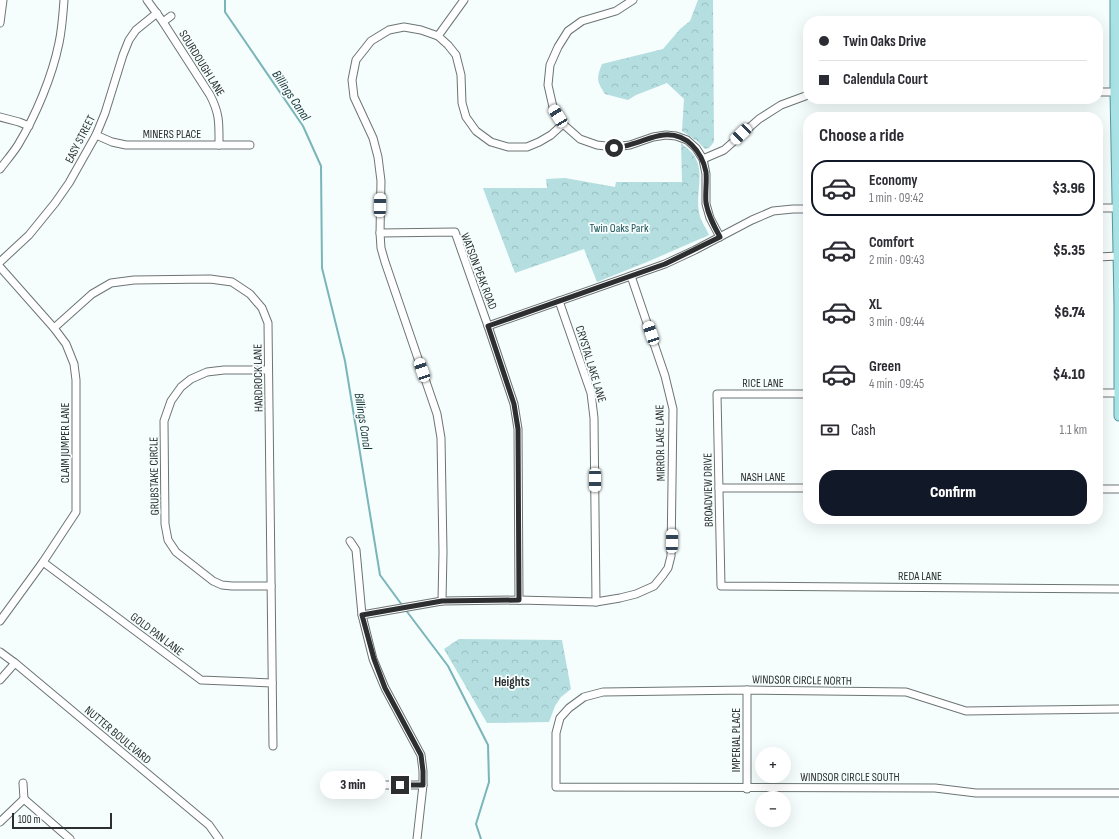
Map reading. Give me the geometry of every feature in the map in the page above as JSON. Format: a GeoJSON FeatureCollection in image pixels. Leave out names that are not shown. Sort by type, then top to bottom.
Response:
{"type":"FeatureCollection","features":[{"type":"Feature","properties":{"kind":"main road"},"geometry":{"type":"LineString","coordinates":[[1115,0],[1119,416]]}},
{"type":"Feature","properties":{"kind":"street"},"geometry":{"type":"LineString","coordinates":[[0,22],[3,0]]}},
{"type":"Feature","properties":{"kind":"street"},"geometry":{"type":"LineString","coordinates":[[0,170],[29,126],[41,100],[57,50],[63,16],[64,0]]}},
{"type":"Feature","properties":{"kind":"street","name":"SOURDOUGH LANE"},"geometry":{"type":"LineString","coordinates":[[147,0],[163,22],[216,106],[219,121],[219,145]]}},
{"type":"Feature","properties":{"kind":"street"},"geometry":{"type":"LineString","coordinates":[[438,36],[464,0]]}},
{"type":"Feature","properties":{"kind":"street"},"geometry":{"type":"LineString","coordinates":[[633,0],[616,11],[582,21],[568,31],[558,47],[550,65],[548,85],[553,107],[563,124],[580,138],[597,145],[614,148],[630,145],[653,137],[666,135],[676,136],[687,140],[696,148],[703,159],[706,174],[706,204],[710,218],[720,237]]}},
{"type":"Feature","properties":{"kind":"street","name":"EASY STREET"},"geometry":{"type":"LineString","coordinates":[[0,262],[29,235],[69,183],[96,135],[105,113],[129,40],[136,30],[157,13]]}},
{"type":"Feature","properties":{"kind":"street"},"geometry":{"type":"LineString","coordinates":[[163,22],[171,16]]}},
{"type":"Feature","properties":{"kind":"street"},"geometry":{"type":"LineString","coordinates":[[442,601],[443,552],[441,438],[437,414],[381,248],[381,181],[378,157],[373,138],[354,97],[352,80],[356,60],[371,40],[389,30],[404,27],[421,30],[438,36],[448,45],[456,56],[461,75],[462,103],[466,117],[476,131],[491,142],[508,147],[527,147],[551,135],[563,124]]}},
{"type":"Feature","properties":{"kind":"street"},"geometry":{"type":"LineString","coordinates":[[1103,92],[1117,92]]}},
{"type":"Feature","properties":{"kind":"street"},"geometry":{"type":"LineString","coordinates":[[703,159],[724,150],[759,118],[781,105],[803,97]]}},
{"type":"Feature","properties":{"kind":"street"},"geometry":{"type":"LineString","coordinates":[[0,117],[29,126]]}},
{"type":"Feature","properties":{"kind":"street","name":"MINERS PLACE"},"geometry":{"type":"LineString","coordinates":[[96,135],[112,142],[126,145],[250,145]]}},
{"type":"Feature","properties":{"kind":"street"},"geometry":{"type":"LineString","coordinates":[[1103,208],[1116,208]]}},
{"type":"Feature","properties":{"kind":"street"},"geometry":{"type":"LineString","coordinates":[[488,326],[665,264],[773,211],[803,209]]}},
{"type":"Feature","properties":{"kind":"street","name":"WATSON PEAK ROAD"},"geometry":{"type":"LineString","coordinates":[[380,233],[455,232],[514,404],[518,429],[519,600]]}},
{"type":"Feature","properties":{"kind":"street"},"geometry":{"type":"LineString","coordinates":[[1103,257],[1118,256]]}},
{"type":"Feature","properties":{"kind":"street","name":"CLAIM JUMPER LANE"},"geometry":{"type":"LineString","coordinates":[[0,267],[54,328],[66,344],[74,364],[76,380],[76,512],[43,562],[0,621]]}},
{"type":"Feature","properties":{"kind":"street","name":"MIRROR LAKE LANE"},"geometry":{"type":"LineString","coordinates":[[596,602],[636,594],[654,586],[668,568],[671,556],[673,409],[665,376],[631,276]]}},
{"type":"Feature","properties":{"kind":"street","name":"HARDROCK LANE"},"geometry":{"type":"LineString","coordinates":[[54,328],[92,294],[111,283],[134,280],[210,279],[232,282],[250,294],[262,308],[268,322],[273,746]]}},
{"type":"Feature","properties":{"kind":"street","name":"CRYSTAL LAKE LANE"},"geometry":{"type":"LineString","coordinates":[[560,301],[591,394],[593,408],[596,602]]}},
{"type":"Feature","properties":{"kind":"street","name":"GRUBSTAKE CIRCLE"},"geometry":{"type":"LineString","coordinates":[[268,370],[224,370],[207,372],[179,384],[164,421],[165,524],[168,540],[176,552],[213,581],[222,585],[232,586],[271,586]]}},
{"type":"Feature","properties":{"kind":"street"},"geometry":{"type":"LineString","coordinates":[[1103,393],[1118,393]]}},
{"type":"Feature","properties":{"kind":"street","name":"RICE LANE"},"geometry":{"type":"LineString","coordinates":[[718,394],[803,394]]}},
{"type":"Feature","properties":{"kind":"street","name":"BROADVIEW DRIVE"},"geometry":{"type":"LineString","coordinates":[[718,394],[721,586]]}},
{"type":"Feature","properties":{"kind":"street","name":"NASH LANE"},"geometry":{"type":"LineString","coordinates":[[719,488],[803,488]]}},
{"type":"Feature","properties":{"kind":"street"},"geometry":{"type":"LineString","coordinates":[[1103,489],[1119,489]]}},
{"type":"Feature","properties":{"kind":"street"},"geometry":{"type":"LineString","coordinates":[[350,541],[356,550],[362,615],[374,659],[385,688],[421,755],[423,785],[417,839]]}},
{"type":"Feature","properties":{"kind":"street","name":"GOLD PAN LANE"},"geometry":{"type":"LineString","coordinates":[[43,562],[201,680],[272,683]]}},
{"type":"Feature","properties":{"kind":"street","name":"REDA LANE"},"geometry":{"type":"LineString","coordinates":[[721,586],[1119,589]]}},
{"type":"Feature","properties":{"kind":"street"},"geometry":{"type":"LineString","coordinates":[[362,615],[442,601],[519,600],[596,602]]}},
{"type":"Feature","properties":{"kind":"street","name":"NUTTER BOULEVARD"},"geometry":{"type":"LineString","coordinates":[[0,652],[209,825],[219,839]]}},
{"type":"Feature","properties":{"kind":"street"},"geometry":{"type":"LineString","coordinates":[[0,680],[15,663]]}},
{"type":"Feature","properties":{"kind":"street","name":"WINDSOR CIRCLE NORTH"},"geometry":{"type":"LineString","coordinates":[[556,787],[556,732],[560,718],[569,708],[584,697],[603,692],[746,690],[906,692],[966,710],[1119,709]]}},
{"type":"Feature","properties":{"kind":"street","name":"IMPERIAL PLACE"},"geometry":{"type":"LineString","coordinates":[[746,690],[747,789]]}},
{"type":"Feature","properties":{"kind":"street"},"geometry":{"type":"LineString","coordinates":[[23,783],[24,799],[70,839]]}},
{"type":"Feature","properties":{"kind":"street"},"geometry":{"type":"LineString","coordinates":[[369,785],[423,785]]}},
{"type":"Feature","properties":{"kind":"street","name":"WINDSOR CIRCLE SOUTH"},"geometry":{"type":"LineString","coordinates":[[556,787],[747,789],[935,788],[976,794],[1119,793]]}},
{"type":"Feature","properties":{"kind":"street"},"geometry":{"type":"LineString","coordinates":[[0,822],[24,799]]}},
{"type":"Feature","properties":{"kind":"green space"},"geometry":{"type":"Polygon","coordinates":[[[698,0],[713,0],[714,142],[709,148],[705,149],[697,141],[682,131],[684,99],[667,83],[636,95],[628,100],[605,94],[598,80],[602,64],[663,49],[680,29],[690,21],[698,0]]]}},
{"type":"Feature","properties":{"kind":"green space","name":"Twin Oaks Park"},"geometry":{"type":"Polygon","coordinates":[[[681,143],[692,153],[697,161],[700,175],[698,197],[699,212],[709,235],[597,282],[584,249],[515,273],[483,188],[547,188],[546,179],[565,178],[615,187],[616,182],[682,182],[681,143]]]}},
{"type":"Feature","properties":{"kind":"green space"},"geometry":{"type":"Polygon","coordinates":[[[459,639],[562,640],[571,689],[561,697],[555,706],[549,722],[487,723],[444,649],[459,639]]]}},
{"type":"Feature","properties":{"kind":"waterway","name":"Billings Canal"},"geometry":{"type":"LineString","coordinates":[[225,0],[225,12],[303,126],[321,166],[322,268],[345,361],[380,575],[402,605]]}},
{"type":"Feature","properties":{"kind":"waterway","name":"Billings Canal"},"geometry":{"type":"LineString","coordinates":[[405,609],[448,666],[488,745],[489,782],[476,824],[481,839]]}},
{"type":"Feature","properties":{"kind":"district","name":"Heights"},"geometry":{"type":"Point","coordinates":[512,681]}},
{"type":"Feature","properties":{"kind":"route"},"geometry":{"type":"LineString","coordinates":[[400,785],[423,785],[421,755],[385,688],[374,659],[362,615],[442,601],[519,600],[518,429],[514,404],[488,326],[665,264],[720,237],[710,218],[706,204],[706,174],[703,159],[696,148],[687,140],[676,136],[666,135],[653,137],[630,145],[614,148]]}}]}
